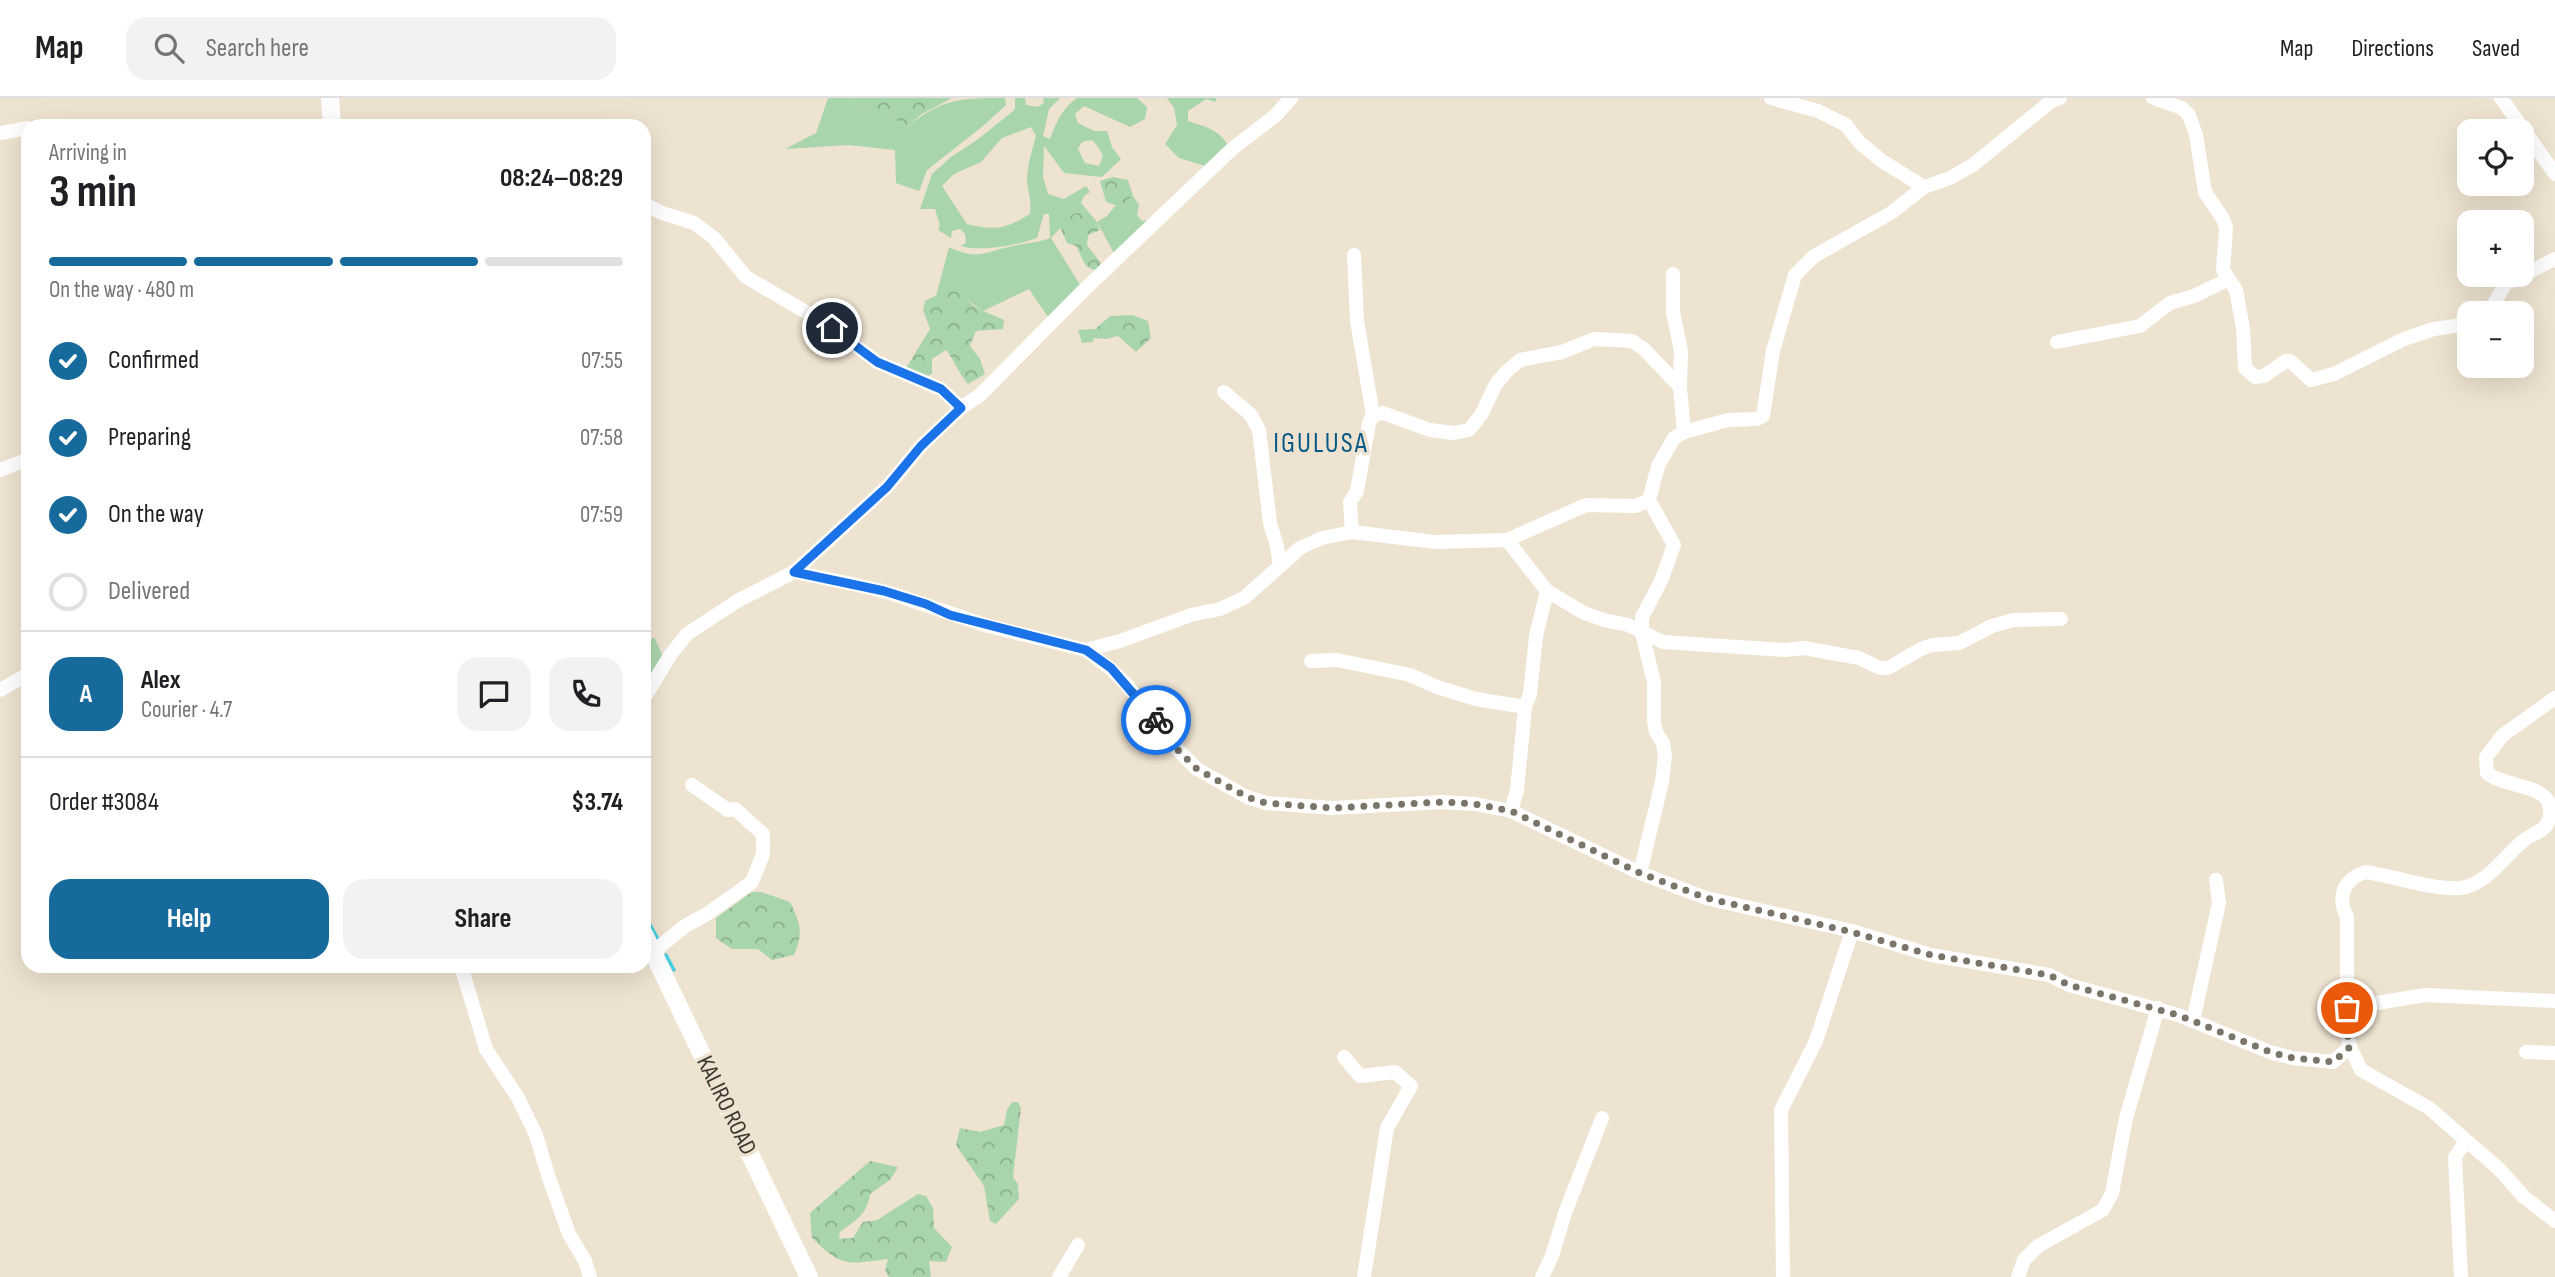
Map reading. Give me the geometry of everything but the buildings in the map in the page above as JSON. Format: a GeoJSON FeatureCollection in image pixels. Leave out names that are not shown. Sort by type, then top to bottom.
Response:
{"type":"FeatureCollection","features":[{"type":"Feature","properties":{"kind":"main road"},"geometry":{"type":"LineString","coordinates":[[330,98],[332,119]]}},
{"type":"Feature","properties":{"kind":"main road","name":"KALIRO ROAD"},"geometry":{"type":"LineString","coordinates":[[651,948],[809,1277]]}},
{"type":"Feature","properties":{"kind":"street"},"geometry":{"type":"LineString","coordinates":[[651,687],[671,654],[688,634],[739,600],[794,572],[887,487],[921,446],[961,408],[980,395],[1083,291],[1232,149],[1276,115],[1291,98]]}},
{"type":"Feature","properties":{"kind":"street"},"geometry":{"type":"LineString","coordinates":[[1771,98],[1818,111],[1846,125],[1860,143],[1882,161],[1924,187]]}},
{"type":"Feature","properties":{"kind":"street"},"geometry":{"type":"LineString","coordinates":[[1640,873],[1663,775],[1663,743],[1656,732],[1654,721],[1654,682],[1642,633],[1642,617],[1661,581],[1674,545],[1649,500],[1663,456],[1674,438],[1684,432],[1728,419],[1757,419],[1763,416],[1773,351],[1796,275],[1814,256],[1891,214],[1924,187],[1950,178],[1973,164],[2050,102],[2060,98]]}},
{"type":"Feature","properties":{"kind":"street"},"geometry":{"type":"LineString","coordinates":[[2153,98],[2171,103],[2189,115],[2196,135],[2205,192],[2226,228],[2223,270],[2236,290],[2245,368],[2249,374],[2255,377],[2264,376],[2290,361],[2311,380],[2334,374],[2414,336],[2434,329],[2457,326]]}},
{"type":"Feature","properties":{"kind":"street"},"geometry":{"type":"LineString","coordinates":[[2501,98],[2550,156],[2555,174]]}},
{"type":"Feature","properties":{"kind":"street"},"geometry":{"type":"LineString","coordinates":[[0,133],[21,129]]}},
{"type":"Feature","properties":{"kind":"street"},"geometry":{"type":"LineString","coordinates":[[651,208],[694,223],[714,238],[746,277],[828,325],[877,362],[941,389],[961,408]]}},
{"type":"Feature","properties":{"kind":"street"},"geometry":{"type":"LineString","coordinates":[[1352,532],[1350,502],[1357,491],[1369,423],[1373,415],[1357,321],[1354,255]]}},
{"type":"Feature","properties":{"kind":"street"},"geometry":{"type":"LineString","coordinates":[[2496,301],[2505,284],[2555,259]]}},
{"type":"Feature","properties":{"kind":"street"},"geometry":{"type":"LineString","coordinates":[[1673,274],[1673,312],[1681,351],[1679,387],[1684,432]]}},
{"type":"Feature","properties":{"kind":"street"},"geometry":{"type":"LineString","coordinates":[[2057,342],[2140,326],[2170,303],[2194,296],[2227,280]]}},
{"type":"Feature","properties":{"kind":"street"},"geometry":{"type":"LineString","coordinates":[[1373,415],[1383,413],[1430,430],[1454,433],[1469,430],[1481,415],[1496,384],[1507,370],[1520,360],[1562,352],[1594,340],[1632,341],[1644,349],[1679,387]]}},
{"type":"Feature","properties":{"kind":"street"},"geometry":{"type":"LineString","coordinates":[[1224,392],[1251,415],[1259,430],[1270,523],[1280,566]]}},
{"type":"Feature","properties":{"kind":"street"},"geometry":{"type":"LineString","coordinates":[[0,470],[21,462]]}},
{"type":"Feature","properties":{"kind":"street"},"geometry":{"type":"LineString","coordinates":[[1086,650],[1191,615],[1220,609],[1244,597],[1300,548],[1322,538],[1352,532],[1435,542],[1507,540],[1586,505],[1636,506],[1649,500]]}},
{"type":"Feature","properties":{"kind":"street"},"geometry":{"type":"LineString","coordinates":[[1507,540],[1547,591],[1584,613],[1604,621],[1628,625],[1663,642],[1785,650],[1804,648],[1859,658],[1880,668],[1888,668],[1932,645],[1959,643],[1992,626],[2013,620],[2061,619]]}},
{"type":"Feature","properties":{"kind":"street"},"geometry":{"type":"LineString","coordinates":[[794,572],[884,591],[926,604],[950,615],[1086,650],[1111,668],[1127,685],[1176,748],[1197,769],[1247,797],[1266,803],[1321,807],[1442,802],[1475,804],[1511,811],[1640,873],[1706,898],[1852,932],[1931,955],[2049,975],[2069,985],[2158,1008],[2270,1052],[2293,1058],[2333,1062],[2361,1070],[2430,1108],[2499,1169],[2524,1197],[2555,1221]]}},
{"type":"Feature","properties":{"kind":"street"},"geometry":{"type":"LineString","coordinates":[[1511,811],[1517,790],[1525,707],[1530,694],[1536,636],[1547,591]]}},
{"type":"Feature","properties":{"kind":"street"},"geometry":{"type":"LineString","coordinates":[[1311,661],[1337,660],[1410,675],[1476,699],[1525,707]]}},
{"type":"Feature","properties":{"kind":"street"},"geometry":{"type":"LineString","coordinates":[[0,690],[21,678]]}},
{"type":"Feature","properties":{"kind":"street"},"geometry":{"type":"LineString","coordinates":[[2361,1070],[2350,1047],[2347,1032],[2347,917],[2342,906],[2345,885],[2356,875],[2365,872],[2448,887],[2471,886],[2499,865],[2525,839],[2536,836],[2548,823],[2551,809],[2547,799],[2536,791],[2496,780],[2487,773],[2486,757],[2503,734],[2555,698]]}},
{"type":"Feature","properties":{"kind":"street"},"geometry":{"type":"LineString","coordinates":[[653,952],[685,926],[752,882],[763,854],[763,834],[754,824],[735,809],[728,810],[692,785]]}},
{"type":"Feature","properties":{"kind":"street"},"geometry":{"type":"LineString","coordinates":[[2193,1021],[2219,903],[2216,880]]}},
{"type":"Feature","properties":{"kind":"street"},"geometry":{"type":"LineString","coordinates":[[1783,1277],[1781,1110],[1816,1041],[1852,932]]}},
{"type":"Feature","properties":{"kind":"street"},"geometry":{"type":"LineString","coordinates":[[463,973],[486,1049],[518,1098],[536,1135],[548,1178],[569,1234],[585,1261],[590,1277]]}},
{"type":"Feature","properties":{"kind":"street"},"geometry":{"type":"LineString","coordinates":[[2347,1008],[2425,995],[2555,1000]]}},
{"type":"Feature","properties":{"kind":"street"},"geometry":{"type":"LineString","coordinates":[[2018,1277],[2024,1260],[2038,1246],[2103,1210],[2112,1193],[2126,1118],[2158,1008]]}},
{"type":"Feature","properties":{"kind":"street"},"geometry":{"type":"LineString","coordinates":[[2333,1062],[2350,1047]]}},
{"type":"Feature","properties":{"kind":"street"},"geometry":{"type":"LineString","coordinates":[[2526,1052],[2555,1054]]}},
{"type":"Feature","properties":{"kind":"street"},"geometry":{"type":"LineString","coordinates":[[1345,1057],[1360,1076],[1395,1072],[1411,1086],[1387,1128],[1364,1277]]}},
{"type":"Feature","properties":{"kind":"street"},"geometry":{"type":"LineString","coordinates":[[1542,1277],[1602,1118]]}},
{"type":"Feature","properties":{"kind":"street"},"geometry":{"type":"LineString","coordinates":[[2461,1277],[2455,1157],[2466,1141]]}},
{"type":"Feature","properties":{"kind":"street"},"geometry":{"type":"LineString","coordinates":[[1059,1277],[1078,1245]]}},
{"type":"Feature","properties":{"kind":"green space"},"geometry":{"type":"Polygon","coordinates":[[[828,98],[849,98],[867,112],[887,114],[907,127],[931,110],[953,102],[976,98],[1005,98],[1006,105],[927,170],[919,191],[896,183],[895,150],[848,145],[785,149],[816,133],[828,98]]]}},
{"type":"Feature","properties":{"kind":"green space"},"geometry":{"type":"Polygon","coordinates":[[[849,98],[952,98],[922,114],[907,127],[887,114],[867,112],[849,98]]]}},
{"type":"Feature","properties":{"kind":"green space"},"geometry":{"type":"Polygon","coordinates":[[[1015,98],[1025,98],[1026,105],[1038,107],[1044,103],[1043,98],[1060,98],[1049,109],[1043,136],[1050,139],[1063,111],[1077,98],[1137,98],[1147,107],[1145,119],[1130,127],[1084,106],[1075,114],[1078,123],[1094,131],[1107,131],[1112,147],[1121,159],[1102,177],[1064,173],[1044,146],[1043,177],[1048,194],[1064,199],[1086,186],[1090,192],[1084,196],[1081,203],[1087,210],[1073,214],[1051,238],[1082,288],[1050,320],[1029,289],[983,311],[963,297],[946,280],[941,293],[936,296],[949,247],[968,254],[981,254],[1045,240],[1050,238],[1049,214],[1044,214],[1037,238],[1010,245],[969,248],[961,246],[966,243],[965,234],[960,229],[952,231],[951,238],[938,230],[940,225],[935,209],[920,209],[932,174],[1015,109],[1015,98]],[[1031,127],[1002,138],[981,162],[954,174],[942,186],[967,224],[986,228],[1000,227],[1030,214],[1027,175],[1036,136],[1031,127]],[[1092,140],[1082,142],[1078,149],[1085,163],[1099,166],[1103,156],[1092,140]]]}},
{"type":"Feature","properties":{"kind":"green space"},"geometry":{"type":"Polygon","coordinates":[[[1167,98],[1217,98],[1215,102],[1206,99],[1188,111],[1188,121],[1219,134],[1231,152],[1212,168],[1179,158],[1165,144],[1177,125],[1174,108],[1167,98]]]}},
{"type":"Feature","properties":{"kind":"green space"},"geometry":{"type":"Polygon","coordinates":[[[1113,177],[1128,180],[1133,196],[1122,207],[1106,202],[1100,181],[1113,177]]]}},
{"type":"Feature","properties":{"kind":"green space"},"geometry":{"type":"Polygon","coordinates":[[[1133,196],[1139,205],[1137,215],[1142,221],[1153,220],[1116,257],[1097,222],[1107,216],[1116,205],[1122,207],[1133,196]]]}},
{"type":"Feature","properties":{"kind":"green space"},"geometry":{"type":"Polygon","coordinates":[[[1087,210],[1100,230],[1088,235],[1087,245],[1101,263],[1096,271],[1086,266],[1076,246],[1067,243],[1060,227],[1073,214],[1087,210]]]}},
{"type":"Feature","properties":{"kind":"green space"},"geometry":{"type":"Polygon","coordinates":[[[957,276],[968,301],[1004,320],[1003,329],[976,331],[970,346],[980,359],[985,374],[968,384],[946,350],[932,359],[932,373],[923,380],[906,368],[930,329],[923,310],[925,301],[941,293],[946,279],[957,276]]]}},
{"type":"Feature","properties":{"kind":"green space"},"geometry":{"type":"Polygon","coordinates":[[[1132,315],[1148,321],[1151,338],[1136,352],[1118,336],[1094,338],[1093,342],[1082,343],[1078,330],[1095,329],[1110,316],[1132,315]]]}},
{"type":"Feature","properties":{"kind":"green space"},"geometry":{"type":"Polygon","coordinates":[[[654,637],[666,663],[651,684],[651,639],[654,637]]]}},
{"type":"Feature","properties":{"kind":"green space"},"geometry":{"type":"Polygon","coordinates":[[[752,892],[761,892],[790,902],[800,928],[794,955],[772,960],[758,949],[732,949],[716,938],[716,918],[752,892]]]}},
{"type":"Feature","properties":{"kind":"green space"},"geometry":{"type":"Polygon","coordinates":[[[1012,1102],[1018,1102],[1021,1108],[1013,1177],[1018,1184],[1019,1199],[996,1224],[990,1221],[984,1186],[956,1145],[960,1128],[980,1132],[1004,1125],[1012,1102]]]}},
{"type":"Feature","properties":{"kind":"green space"},"geometry":{"type":"Polygon","coordinates":[[[870,1161],[898,1167],[891,1179],[870,1194],[863,1212],[840,1232],[839,1239],[853,1238],[863,1222],[877,1220],[918,1194],[926,1196],[933,1208],[934,1228],[952,1247],[946,1262],[929,1261],[931,1277],[889,1277],[885,1271],[888,1259],[846,1262],[831,1255],[812,1238],[810,1213],[870,1161]]]}},
{"type":"Feature","properties":{"kind":"waterway"},"geometry":{"type":"LineString","coordinates":[[651,926],[659,941]]}},
{"type":"Feature","properties":{"kind":"waterway"},"geometry":{"type":"LineString","coordinates":[[666,955],[674,970]]}},
{"type":"Feature","properties":{"kind":"way so far"},"geometry":{"type":"LineString","coordinates":[[1156,720],[1176,748],[1197,769],[1224,786],[1266,803],[1332,808],[1442,802],[1475,804],[1511,811],[1640,873],[1706,898],[1800,918],[1931,955],[2049,975],[2069,985],[2178,1015],[2239,1041],[2293,1058],[2333,1062],[2350,1047],[2347,1008]]}},
{"type":"Feature","properties":{"kind":"district","name":"IGULUSA"},"geometry":{"type":"Point","coordinates":[1321,442]}},
{"type":"Feature","properties":{"kind":"route"},"geometry":{"type":"LineString","coordinates":[[832,328],[877,362],[941,389],[961,408],[921,446],[887,487],[794,572],[884,591],[926,604],[950,615],[1086,650],[1111,668],[1156,720]]}}]}
